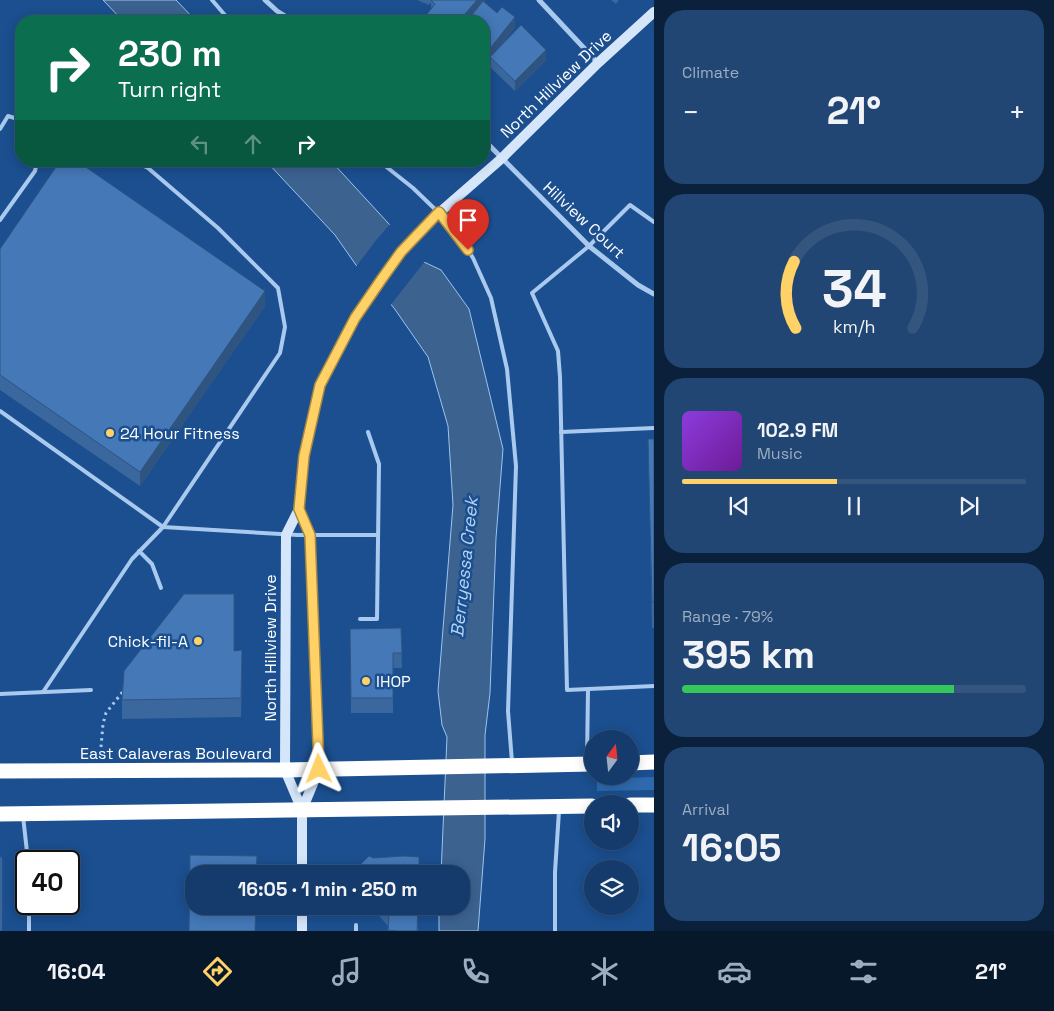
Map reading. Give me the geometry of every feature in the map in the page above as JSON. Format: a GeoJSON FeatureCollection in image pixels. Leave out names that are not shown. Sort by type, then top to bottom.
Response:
{"type":"FeatureCollection","features":[{"type":"Feature","properties":{"kind":"highway"},"geometry":{"type":"LineString","coordinates":[[639,763],[654,762]]}},
{"type":"Feature","properties":{"kind":"highway","name":"East Calaveras Boulevard"},"geometry":{"type":"LineString","coordinates":[[0,771],[285,770],[584,764]]}},
{"type":"Feature","properties":{"kind":"highway"},"geometry":{"type":"LineString","coordinates":[[639,805],[654,805]]}},
{"type":"Feature","properties":{"kind":"highway"},"geometry":{"type":"LineString","coordinates":[[0,814],[584,806]]}},
{"type":"Feature","properties":{"kind":"street"},"geometry":{"type":"LineString","coordinates":[[265,0],[283,15]]}},
{"type":"Feature","properties":{"kind":"street"},"geometry":{"type":"LineString","coordinates":[[539,0],[598,63]]}},
{"type":"Feature","properties":{"kind":"street","name":"North Hillview Drive"},"geometry":{"type":"LineString","coordinates":[[302,810],[285,770],[286,535],[299,509],[304,456],[320,385],[360,310],[401,252],[439,212],[501,159],[598,63],[654,12]]}},
{"type":"Feature","properties":{"kind":"street","name":"Hillview Court"},"geometry":{"type":"LineString","coordinates":[[490,147],[589,246],[638,285],[654,294]]}},
{"type":"Feature","properties":{"kind":"street","name":"North Hillview Drive"},"geometry":{"type":"LineString","coordinates":[[299,509],[310,535],[319,769],[302,810]]}},
{"type":"Feature","properties":{"kind":"street"},"geometry":{"type":"LineString","coordinates":[[302,810],[302,865]]}},
{"type":"Feature","properties":{"kind":"street"},"geometry":{"type":"LineString","coordinates":[[302,915],[302,931]]}},
{"type":"Feature","properties":{"kind":"lane"},"geometry":{"type":"LineString","coordinates":[[212,0],[225,15]]}},
{"type":"Feature","properties":{"kind":"lane"},"geometry":{"type":"LineString","coordinates":[[0,129],[8,116],[15,118]]}},
{"type":"Feature","properties":{"kind":"lane"},"geometry":{"type":"LineString","coordinates":[[0,220],[35,171],[36,167]]}},
{"type":"Feature","properties":{"kind":"lane"},"geometry":{"type":"LineString","coordinates":[[42,692],[132,558],[163,527],[280,353],[286,327],[278,288],[218,228],[146,167]]}},
{"type":"Feature","properties":{"kind":"lane"},"geometry":{"type":"LineString","coordinates":[[387,167],[439,212],[473,258],[491,298],[507,369],[516,466],[508,711],[513,766]]}},
{"type":"Feature","properties":{"kind":"lane"},"geometry":{"type":"LineString","coordinates":[[654,222],[630,204],[589,246],[532,293],[558,351],[567,690],[654,686]]}},
{"type":"Feature","properties":{"kind":"lane"},"geometry":{"type":"LineString","coordinates":[[0,411],[163,527],[286,535],[378,535]]}},
{"type":"Feature","properties":{"kind":"lane"},"geometry":{"type":"LineString","coordinates":[[561,432],[654,428]]}},
{"type":"Feature","properties":{"kind":"lane"},"geometry":{"type":"LineString","coordinates":[[360,619],[377,619],[379,464],[368,432]]}},
{"type":"Feature","properties":{"kind":"lane"},"geometry":{"type":"LineString","coordinates":[[139,551],[152,564],[161,588]]}},
{"type":"Feature","properties":{"kind":"lane"},"geometry":{"type":"LineString","coordinates":[[0,694],[92,690]]}},
{"type":"Feature","properties":{"kind":"lane"},"geometry":{"type":"LineString","coordinates":[[588,690],[589,730]]}},
{"type":"Feature","properties":{"kind":"lane"},"geometry":{"type":"LineString","coordinates":[[555,931],[555,872],[559,806]]}},
{"type":"Feature","properties":{"kind":"lane"},"geometry":{"type":"LineString","coordinates":[[23,813],[27,850]]}},
{"type":"Feature","properties":{"kind":"lane"},"geometry":{"type":"LineString","coordinates":[[29,915],[29,931]]}},
{"type":"Feature","properties":{"kind":"lane"},"geometry":{"type":"LineString","coordinates":[[356,925],[356,931]]}},
{"type":"Feature","properties":{"kind":"path"},"geometry":{"type":"LineString","coordinates":[[101,747],[106,713],[124,690]]}},
{"type":"Feature","properties":{"kind":"shaded area"},"geometry":{"type":"Polygon","coordinates":[[[654,777],[654,790],[597,791],[597,785],[639,785],[639,778],[654,777]]]}},
{"type":"Feature","properties":{"kind":"water"},"geometry":{"type":"Polygon","coordinates":[[[103,0],[176,0],[190,15],[117,15],[103,0]]]}},
{"type":"Feature","properties":{"kind":"water","name":"Berryessa Creek"},"geometry":{"type":"Polygon","coordinates":[[[272,167],[337,167],[424,262],[441,270],[469,309],[503,449],[496,538],[490,693],[485,735],[485,839],[478,931],[439,931],[439,915],[470,915],[470,865],[441,865],[447,737],[442,725],[438,691],[453,505],[448,426],[428,357],[394,308],[356,265],[335,235],[272,167]]]}},
{"type":"Feature","properties":{"kind":"pier"},"geometry":{"type":"Polygon","coordinates":[[[391,223],[426,260],[389,307],[355,268],[391,223]]]}},
{"type":"Feature","properties":{"kind":"building"},"geometry":{"type":"Polygon","coordinates":[[[431,0],[477,0],[464,15],[428,15],[427,14],[435,4],[431,0]]]}},
{"type":"Feature","properties":{"kind":"building"},"geometry":{"type":"Polygon","coordinates":[[[483,1],[497,13],[502,7],[515,17],[490,48],[490,15],[472,15],[483,1]]]}},
{"type":"Feature","properties":{"kind":"building"},"geometry":{"type":"Polygon","coordinates":[[[521,25],[546,50],[515,81],[490,57],[521,25]]]}},
{"type":"Feature","properties":{"kind":"building"},"geometry":{"type":"Polygon","coordinates":[[[56,167],[86,167],[265,291],[140,472],[0,375],[0,249],[56,167]]]}},
{"type":"Feature","properties":{"kind":"building"},"geometry":{"type":"Polygon","coordinates":[[[648,439],[654,439],[654,602],[652,602],[648,439]]]}},
{"type":"Feature","properties":{"kind":"building","name":"Chick-fil-A"},"geometry":{"type":"Polygon","coordinates":[[[184,594],[234,594],[234,651],[242,650],[241,698],[122,700],[124,671],[184,594]]]}},
{"type":"Feature","properties":{"kind":"building"},"geometry":{"type":"Polygon","coordinates":[[[401,628],[402,653],[393,653],[393,698],[351,698],[350,629],[401,628]]]}},
{"type":"Feature","properties":{"kind":"building"},"geometry":{"type":"Polygon","coordinates":[[[190,855],[257,856],[256,865],[190,865],[190,855]]]}},
{"type":"Feature","properties":{"kind":"building"},"geometry":{"type":"Polygon","coordinates":[[[369,856],[373,858],[419,857],[419,865],[360,865],[369,856]]]}},
{"type":"Feature","properties":{"kind":"building"},"geometry":{"type":"Polygon","coordinates":[[[0,857],[2,857],[2,931],[0,931],[0,857]]]}},
{"type":"Feature","properties":{"kind":"building"},"geometry":{"type":"Polygon","coordinates":[[[189,915],[256,915],[255,931],[189,931],[189,915]]]}},
{"type":"Feature","properties":{"kind":"building"},"geometry":{"type":"Polygon","coordinates":[[[418,915],[417,931],[388,930],[389,916],[418,915]]]}},
{"type":"Feature","properties":{"kind":"place","name":"24 Hour Fitness"},"geometry":{"type":"Point","coordinates":[110,433]}},
{"type":"Feature","properties":{"kind":"place","name":"Chick-fil-A"},"geometry":{"type":"Point","coordinates":[198,641]}},
{"type":"Feature","properties":{"kind":"place","name":"IHOP"},"geometry":{"type":"Point","coordinates":[366,681]}},
{"type":"Feature","properties":{"kind":"route"},"geometry":{"type":"LineString","coordinates":[[319,769],[310,535],[299,509],[304,456],[320,385],[360,310],[401,252],[439,212],[468,250]]}}]}
